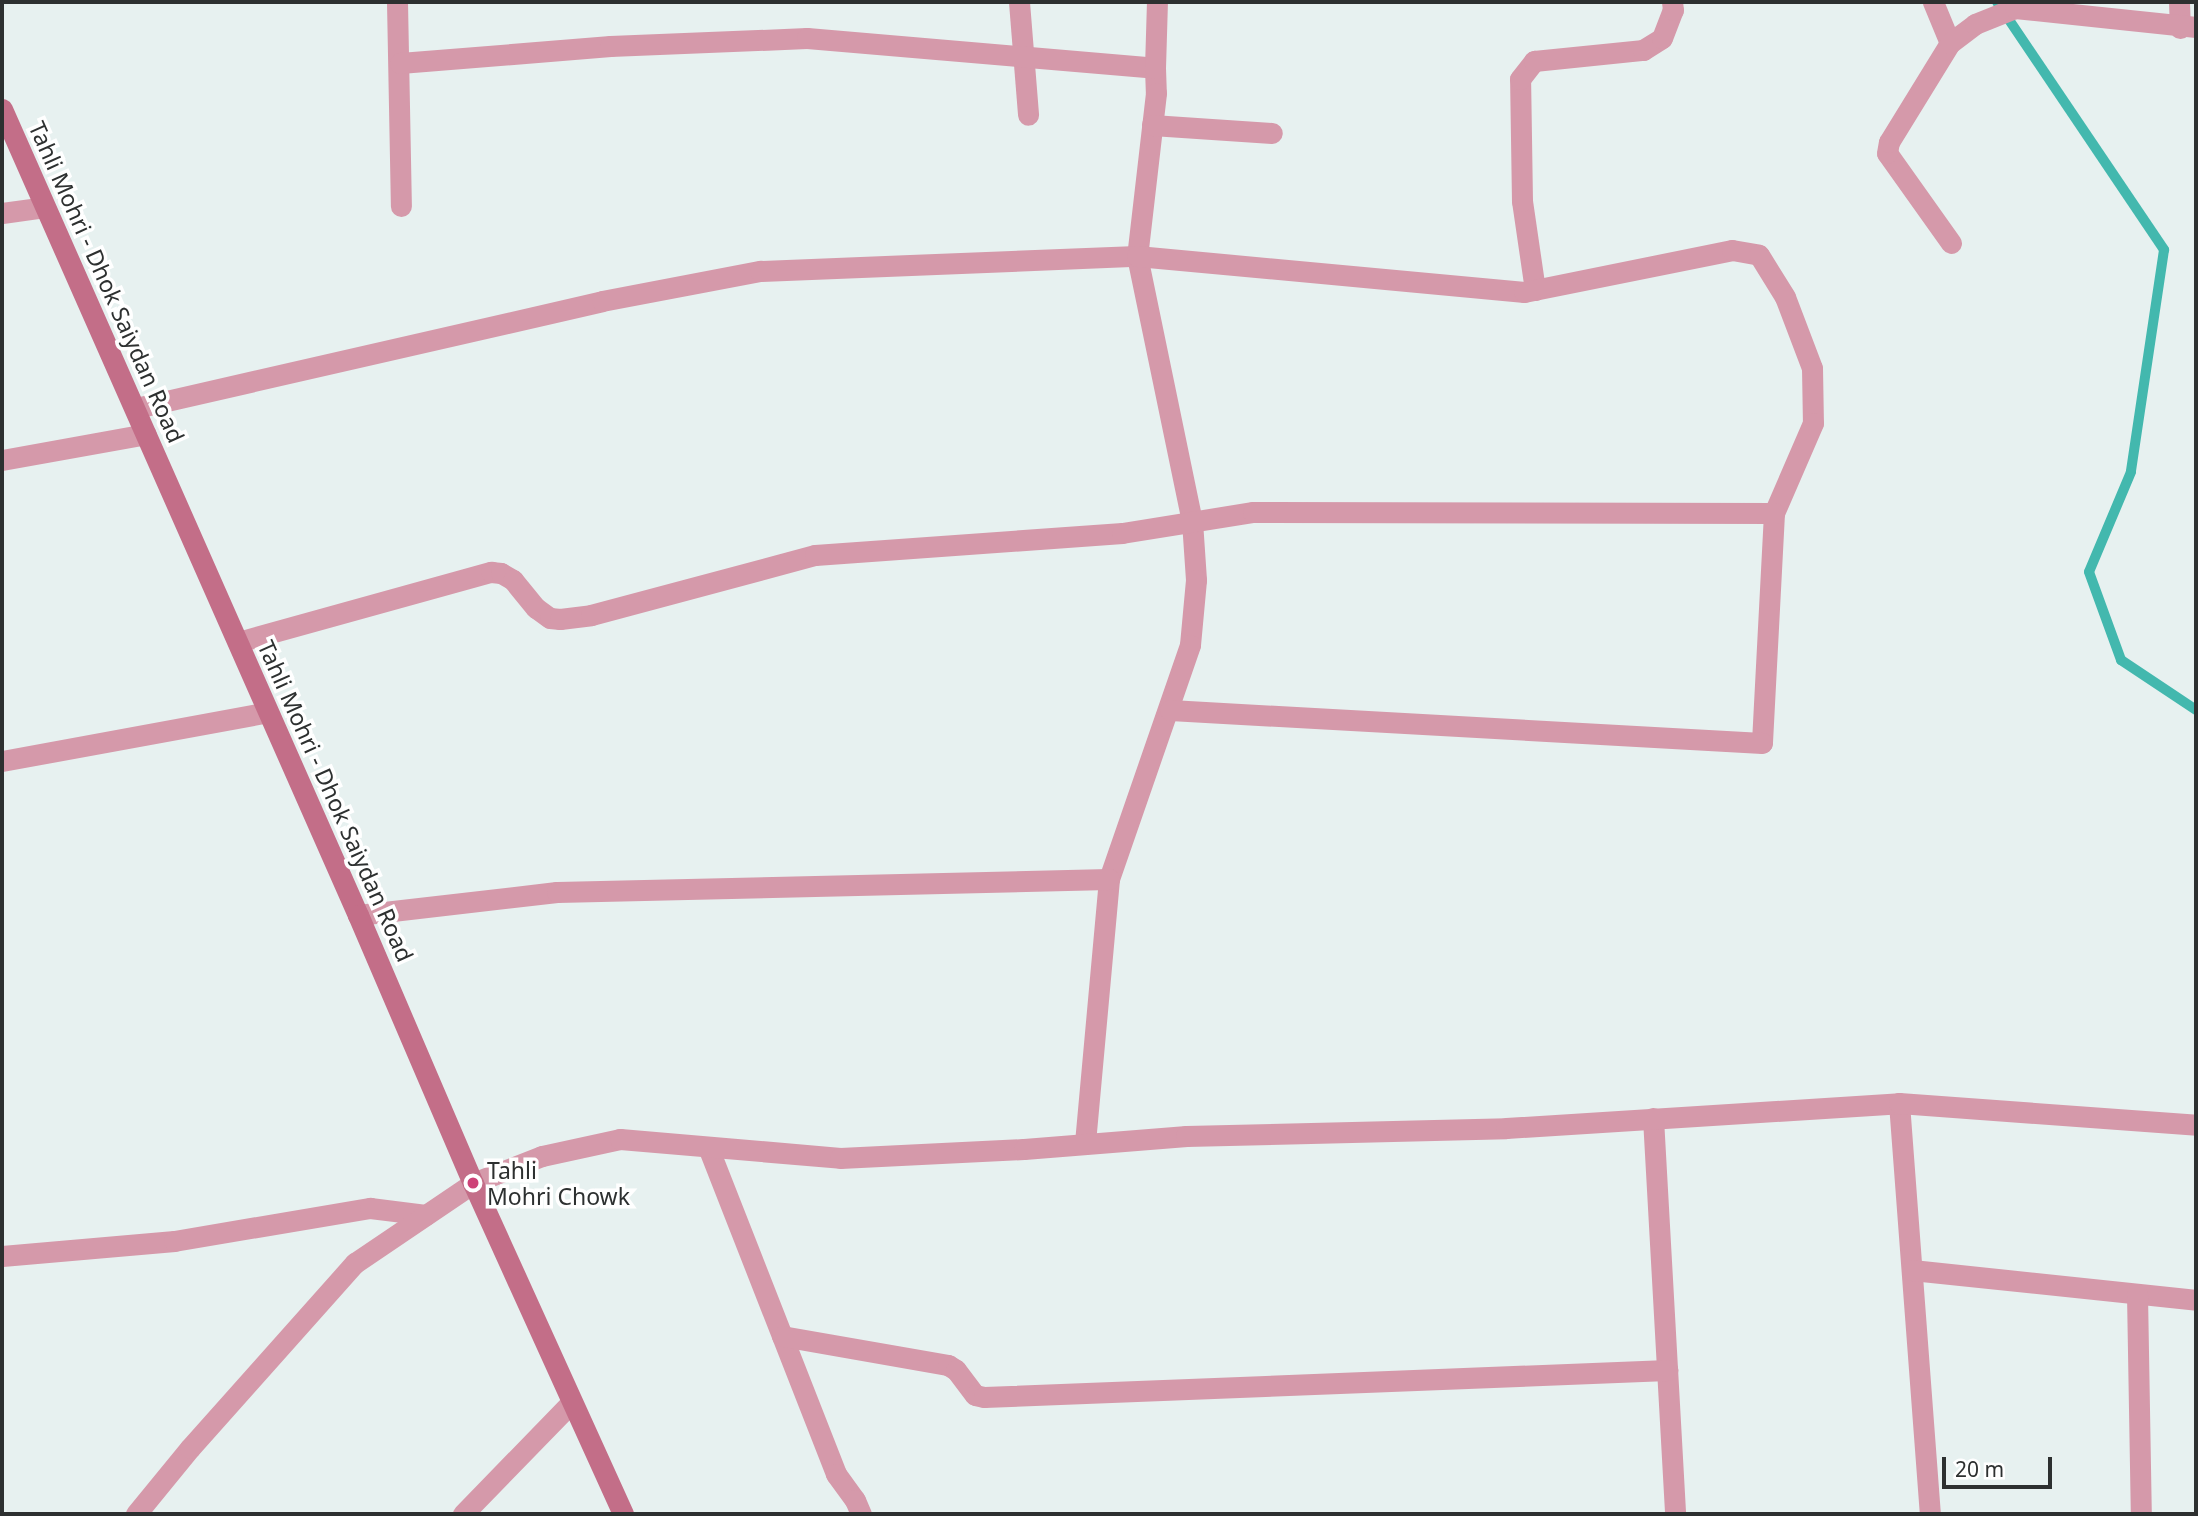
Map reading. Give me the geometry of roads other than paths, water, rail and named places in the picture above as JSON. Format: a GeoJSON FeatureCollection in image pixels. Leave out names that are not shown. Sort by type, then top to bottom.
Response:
{"type":"FeatureCollection","features":[{"type":"Feature","properties":{"kind":"street"},"geometry":{"type":"LineString","coordinates":[[397,2],[401,206]]}},
{"type":"Feature","properties":{"kind":"street"},"geometry":{"type":"LineString","coordinates":[[1019,2],[1028,115]]}},
{"type":"Feature","properties":{"kind":"street"},"geometry":{"type":"LineString","coordinates":[[1085,1144],[1109,879],[1170,710],[1190,645],[1196,580],[1192,522],[1137,256],[1152,125],[1157,2]]}},
{"type":"Feature","properties":{"kind":"street"},"geometry":{"type":"LineString","coordinates":[[1535,290],[1522,201],[1520,79],[1534,61],[1643,50],[1662,38],[1673,10],[1672,2]]}},
{"type":"Feature","properties":{"kind":"street"},"geometry":{"type":"LineString","coordinates":[[1933,2],[1950,43]]}},
{"type":"Feature","properties":{"kind":"street"},"geometry":{"type":"LineString","coordinates":[[1951,243],[1887,153],[1889,142],[1950,43],[1975,24],[2015,8],[2188,28],[2179,2]]}},
{"type":"Feature","properties":{"kind":"street"},"geometry":{"type":"LineString","coordinates":[[400,63],[610,46],[807,38],[1155,68]]}},
{"type":"Feature","properties":{"kind":"street","name":"Tahli Mohri - Dhok Saiydan Road"},"geometry":{"type":"LineString","coordinates":[[2,109],[136,408],[473,1183],[623,1514]]}},
{"type":"Feature","properties":{"kind":"street"},"geometry":{"type":"LineString","coordinates":[[1152,125],[1272,133]]}},
{"type":"Feature","properties":{"kind":"street"},"geometry":{"type":"LineString","coordinates":[[2,213],[45,207]]}},
{"type":"Feature","properties":{"kind":"street"},"geometry":{"type":"LineString","coordinates":[[136,408],[602,301],[760,271],[1137,256],[1524,292],[1732,250],[1759,256],[1785,297],[1812,368],[1813,423],[1774,513],[1762,743],[1170,710]]}},
{"type":"Feature","properties":{"kind":"street"},"geometry":{"type":"LineString","coordinates":[[2,460],[146,434]]}},
{"type":"Feature","properties":{"kind":"street"},"geometry":{"type":"LineString","coordinates":[[237,642],[491,572],[501,573],[513,580],[536,608],[550,618],[560,619],[591,615],[815,555],[1122,533],[1253,512],[1774,513]]}},
{"type":"Feature","properties":{"kind":"street"},"geometry":{"type":"LineString","coordinates":[[2,761],[268,712]]}},
{"type":"Feature","properties":{"kind":"street"},"geometry":{"type":"LineString","coordinates":[[358,915],[557,892],[1109,879]]}},
{"type":"Feature","properties":{"kind":"street"},"geometry":{"type":"LineString","coordinates":[[1899,1103],[1930,1514]]}},
{"type":"Feature","properties":{"kind":"street"},"geometry":{"type":"LineString","coordinates":[[136,1514],[190,1448],[355,1263],[473,1183],[542,1156],[620,1139],[840,1158],[1186,1136],[1506,1128],[1899,1103],[2196,1125]]}},
{"type":"Feature","properties":{"kind":"street"},"geometry":{"type":"LineString","coordinates":[[1653,1118],[1675,1514]]}},
{"type":"Feature","properties":{"kind":"street"},"geometry":{"type":"LineString","coordinates":[[708,1147],[836,1474],[855,1500],[860,1514]]}},
{"type":"Feature","properties":{"kind":"street"},"geometry":{"type":"LineString","coordinates":[[2,1256],[174,1241],[370,1208],[426,1215]]}},
{"type":"Feature","properties":{"kind":"street"},"geometry":{"type":"LineString","coordinates":[[1912,1270],[2196,1300]]}},
{"type":"Feature","properties":{"kind":"street"},"geometry":{"type":"LineString","coordinates":[[2137,1294],[2141,1514]]}},
{"type":"Feature","properties":{"kind":"street"},"geometry":{"type":"LineString","coordinates":[[782,1336],[948,1365],[956,1370],[975,1395],[984,1397],[1667,1370]]}},
{"type":"Feature","properties":{"kind":"street"},"geometry":{"type":"LineString","coordinates":[[463,1514],[572,1402]]}},
{"type":"Feature","properties":{"kind":"waterway"},"geometry":{"type":"LineString","coordinates":[[1997,2],[2164,250],[2131,472],[2089,572],[2121,660],[2196,710]]}},
{"type":"Feature","properties":{"kind":"place","name":"Tahli Mohri Chowk"},"geometry":{"type":"Point","coordinates":[473,1183]}}]}
